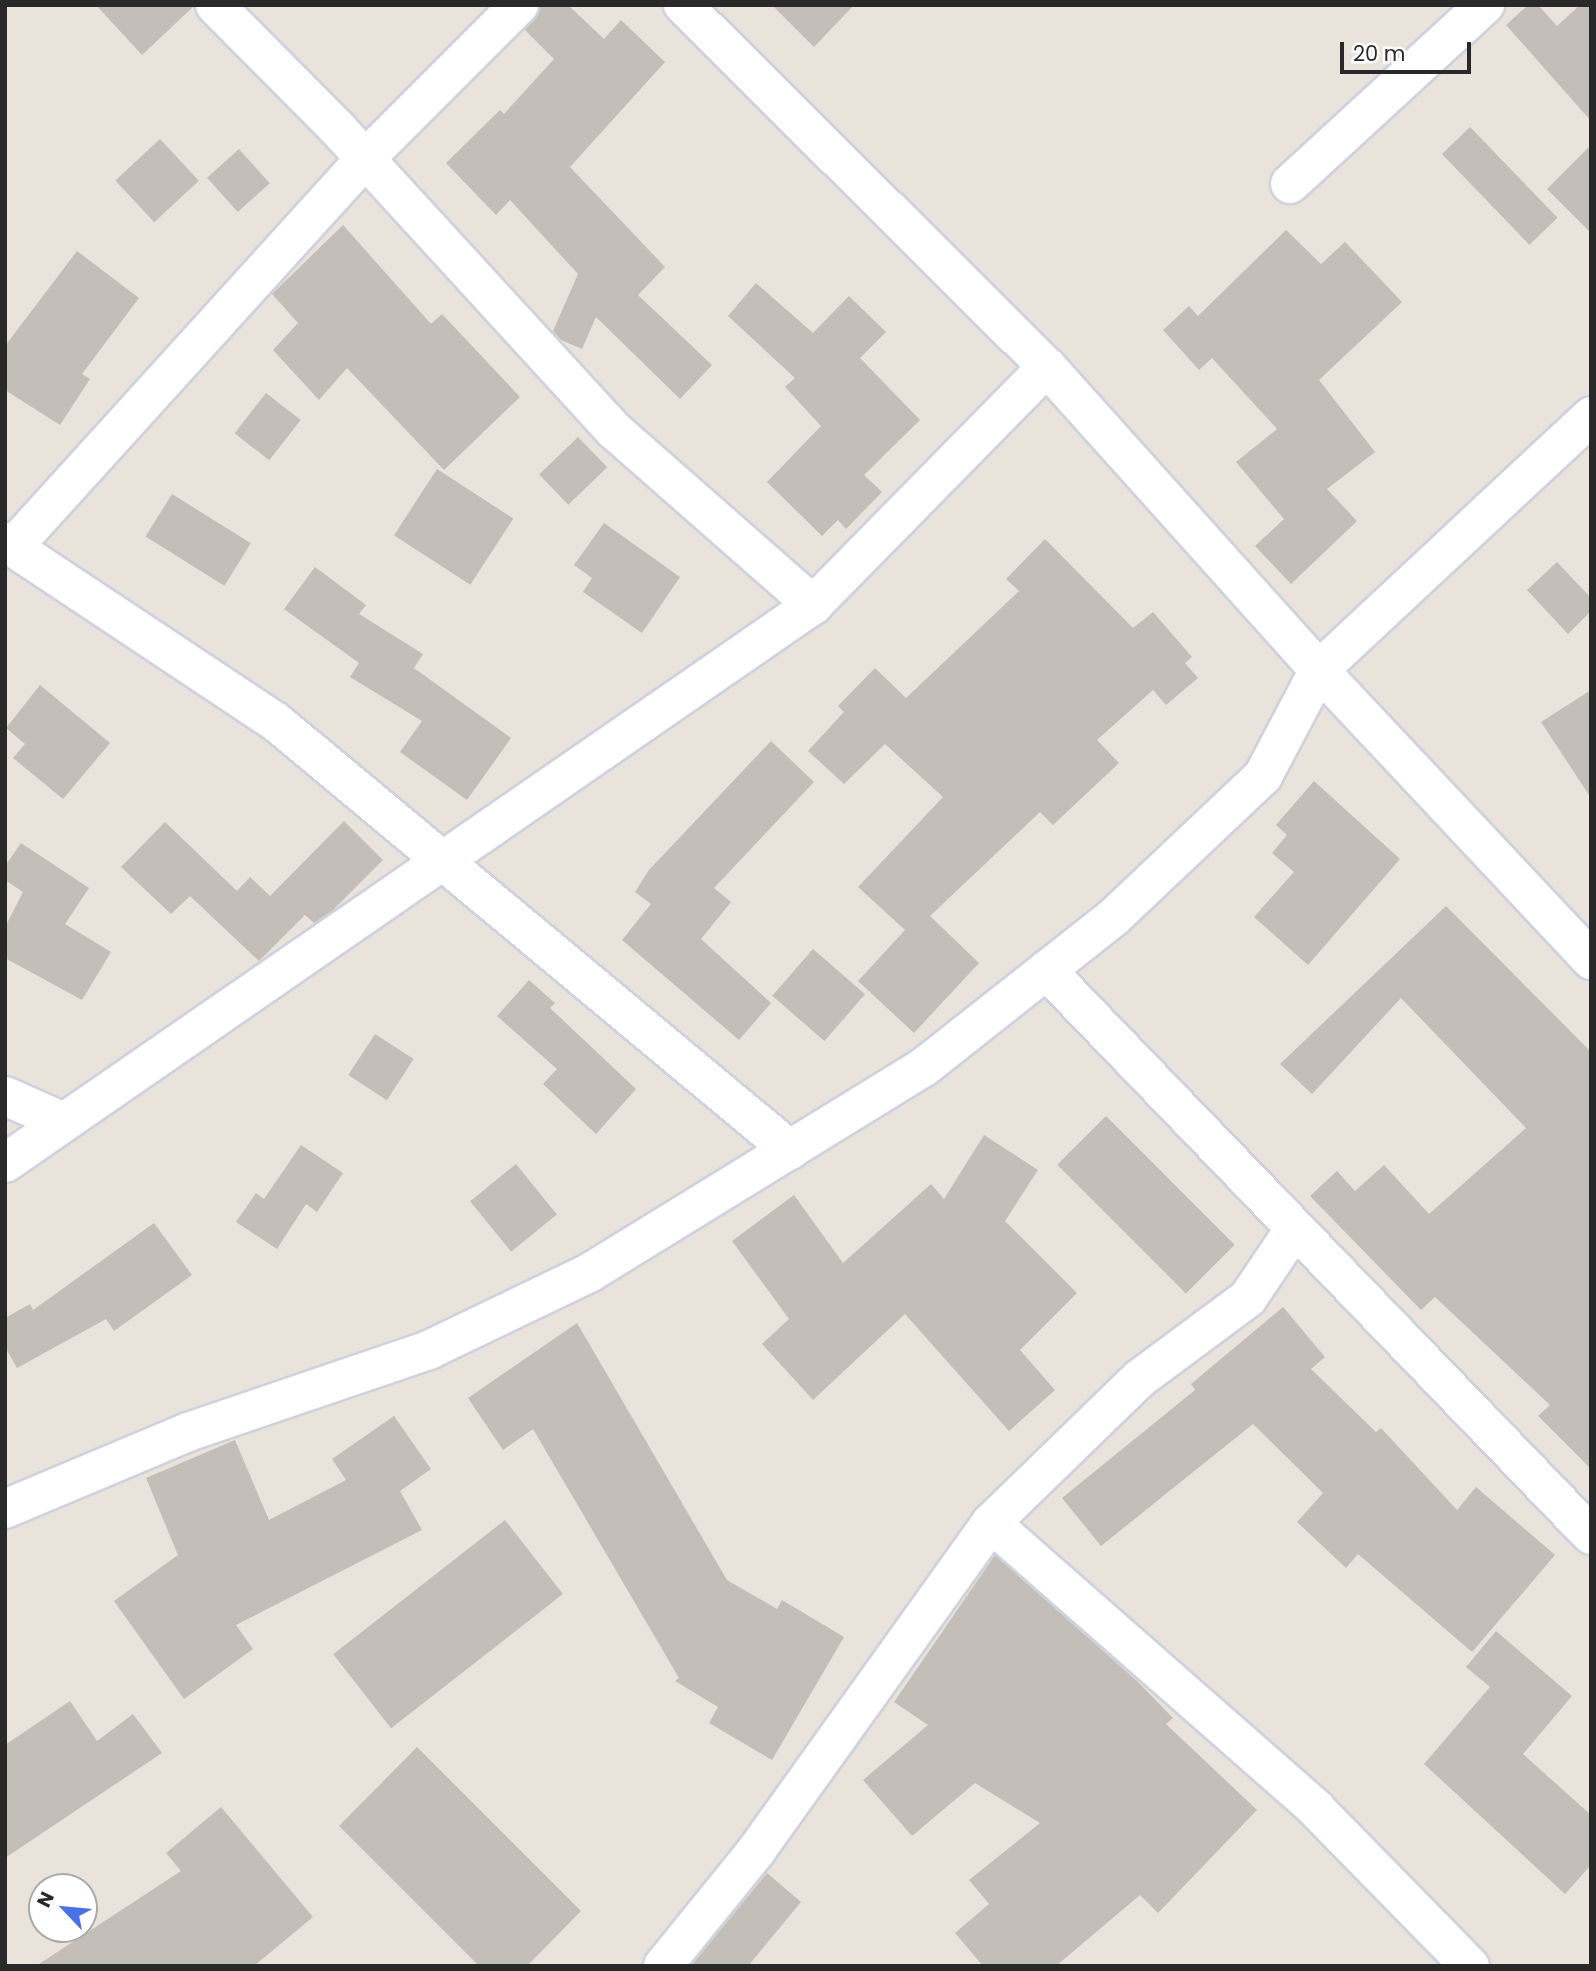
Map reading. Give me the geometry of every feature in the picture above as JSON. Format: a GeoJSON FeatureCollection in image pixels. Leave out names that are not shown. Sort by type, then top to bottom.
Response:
{"type":"FeatureCollection","features":[{"type":"Feature","properties":{"kind":"street"},"geometry":{"type":"LineString","coordinates":[[215,5],[365,159],[615,431],[813,605]]}},
{"type":"Feature","properties":{"kind":"street"},"geometry":{"type":"LineString","coordinates":[[519,5],[365,159],[9,544],[276,722],[444,859],[790,1150]]}},
{"type":"Feature","properties":{"kind":"street"},"geometry":{"type":"LineString","coordinates":[[683,5],[1047,367],[1319,670],[1591,960]]}},
{"type":"Feature","properties":{"kind":"street"},"geometry":{"type":"LineString","coordinates":[[1290,184],[1485,5]]}},
{"type":"Feature","properties":{"kind":"street"},"geometry":{"type":"LineString","coordinates":[[5,1163],[813,605],[1047,367]]}},
{"type":"Feature","properties":{"kind":"street"},"geometry":{"type":"LineString","coordinates":[[5,1509],[188,1432],[429,1350],[589,1273],[924,1067],[1115,916],[1263,776],[1319,670],[1591,416]]}},
{"type":"Feature","properties":{"kind":"street"},"geometry":{"type":"LineString","coordinates":[[1046,970],[1591,1535]]}},
{"type":"Feature","properties":{"kind":"street"},"geometry":{"type":"LineString","coordinates":[[5,1096],[64,1122]]}},
{"type":"Feature","properties":{"kind":"street"},"geometry":{"type":"LineString","coordinates":[[663,1966],[756,1851],[991,1523],[1139,1379],[1248,1298],[1295,1228]]}},
{"type":"Feature","properties":{"kind":"street"},"geometry":{"type":"LineString","coordinates":[[991,1523],[1316,1809],[1470,1966]]}},
{"type":"Feature","properties":{"kind":"building"},"geometry":{"type":"Polygon","coordinates":[[[96,5],[194,5],[194,6],[142,55],[96,5]]]}},
{"type":"Feature","properties":{"kind":"building"},"geometry":{"type":"Polygon","coordinates":[[[540,5],[568,5],[604,39],[621,20],[665,62],[570,167],[665,267],[638,295],[712,365],[680,399],[596,317],[582,349],[561,340],[553,331],[578,274],[510,200],[496,215],[446,163],[500,110],[504,114],[554,59],[525,30],[540,5]]]}},
{"type":"Feature","properties":{"kind":"building"},"geometry":{"type":"Polygon","coordinates":[[[772,5],[854,5],[814,47],[772,5]]]}},
{"type":"Feature","properties":{"kind":"building"},"geometry":{"type":"Polygon","coordinates":[[[1528,5],[1538,5],[1557,26],[1580,5],[1591,5],[1591,121],[1506,25],[1528,5]]]}},
{"type":"Feature","properties":{"kind":"building"},"geometry":{"type":"Polygon","coordinates":[[[1470,127],[1558,218],[1529,245],[1442,154],[1470,127]]]}},
{"type":"Feature","properties":{"kind":"building"},"geometry":{"type":"Polygon","coordinates":[[[160,139],[199,181],[154,222],[115,181],[160,139]]]}},
{"type":"Feature","properties":{"kind":"building"},"geometry":{"type":"Polygon","coordinates":[[[1591,145],[1591,233],[1547,189],[1591,145]]]}},
{"type":"Feature","properties":{"kind":"building"},"geometry":{"type":"Polygon","coordinates":[[[239,149],[270,183],[238,212],[207,178],[239,149]]]}},
{"type":"Feature","properties":{"kind":"building"},"geometry":{"type":"Polygon","coordinates":[[[343,225],[431,324],[442,314],[520,397],[444,470],[347,368],[319,400],[273,350],[298,323],[272,294],[343,225]]]}},
{"type":"Feature","properties":{"kind":"building"},"geometry":{"type":"Polygon","coordinates":[[[1286,230],[1321,264],[1345,242],[1402,302],[1319,380],[1375,452],[1327,489],[1357,521],[1291,584],[1255,546],[1284,519],[1236,462],[1277,429],[1212,358],[1199,370],[1163,330],[1189,306],[1198,316],[1286,230]]]}},
{"type":"Feature","properties":{"kind":"building"},"geometry":{"type":"Polygon","coordinates":[[[77,251],[139,298],[82,374],[90,379],[60,425],[5,390],[5,346],[77,251]]]}},
{"type":"Feature","properties":{"kind":"building"},"geometry":{"type":"Polygon","coordinates":[[[756,283],[813,333],[849,296],[886,332],[860,358],[920,420],[864,475],[882,492],[846,529],[838,520],[822,536],[767,482],[821,426],[785,387],[795,378],[728,316],[756,283]]]}},
{"type":"Feature","properties":{"kind":"building"},"geometry":{"type":"Polygon","coordinates":[[[266,393],[301,420],[269,460],[235,433],[266,393]]]}},
{"type":"Feature","properties":{"kind":"building"},"geometry":{"type":"Polygon","coordinates":[[[578,437],[607,467],[568,505],[539,475],[578,437]]]}},
{"type":"Feature","properties":{"kind":"building"},"geometry":{"type":"Polygon","coordinates":[[[437,469],[513,519],[470,585],[394,535],[437,469]]]}},
{"type":"Feature","properties":{"kind":"building"},"geometry":{"type":"Polygon","coordinates":[[[172,494],[251,543],[224,586],[146,536],[172,494]]]}},
{"type":"Feature","properties":{"kind":"building"},"geometry":{"type":"Polygon","coordinates":[[[604,523],[680,577],[642,633],[583,592],[592,578],[574,565],[604,523]]]}},
{"type":"Feature","properties":{"kind":"building"},"geometry":{"type":"Polygon","coordinates":[[[1045,539],[1133,628],[1153,612],[1192,657],[1185,663],[1198,678],[1166,705],[1153,690],[1097,740],[1119,763],[1053,825],[1040,812],[930,916],[979,963],[914,1033],[858,981],[905,930],[858,887],[943,797],[885,744],[844,784],[808,751],[844,712],[838,706],[875,668],[906,698],[1019,591],[1006,579],[1045,539]]]}},
{"type":"Feature","properties":{"kind":"building"},"geometry":{"type":"Polygon","coordinates":[[[1557,562],[1591,598],[1591,611],[1568,634],[1527,590],[1557,562]]]}},
{"type":"Feature","properties":{"kind":"building"},"geometry":{"type":"Polygon","coordinates":[[[315,567],[366,605],[359,614],[423,654],[414,668],[511,738],[467,800],[400,752],[422,721],[350,677],[359,663],[284,609],[315,567]]]}},
{"type":"Feature","properties":{"kind":"building"},"geometry":{"type":"Polygon","coordinates":[[[40,685],[110,743],[63,799],[13,758],[25,744],[6,728],[40,685]]]}},
{"type":"Feature","properties":{"kind":"building"},"geometry":{"type":"Polygon","coordinates":[[[1591,690],[1591,798],[1541,722],[1591,690]]]}},
{"type":"Feature","properties":{"kind":"building"},"geometry":{"type":"Polygon","coordinates":[[[771,741],[814,782],[714,888],[731,902],[701,939],[771,1003],[739,1040],[622,940],[651,904],[635,892],[649,870],[771,741]]]}},
{"type":"Feature","properties":{"kind":"building"},"geometry":{"type":"Polygon","coordinates":[[[1314,781],[1400,859],[1308,965],[1254,917],[1294,872],[1272,853],[1287,835],[1276,825],[1314,781]]]}},
{"type":"Feature","properties":{"kind":"building"},"geometry":{"type":"Polygon","coordinates":[[[344,821],[383,860],[332,911],[314,923],[305,915],[259,961],[190,896],[171,914],[121,867],[165,822],[237,891],[250,877],[270,896],[344,821]]]}},
{"type":"Feature","properties":{"kind":"building"},"geometry":{"type":"Polygon","coordinates":[[[21,843],[89,888],[65,924],[111,952],[82,1000],[5,958],[5,927],[23,892],[5,880],[5,866],[21,843]]]}},
{"type":"Feature","properties":{"kind":"building"},"geometry":{"type":"Polygon","coordinates":[[[1446,906],[1591,1052],[1591,1469],[1538,1416],[1550,1405],[1435,1297],[1421,1310],[1310,1196],[1337,1171],[1355,1191],[1384,1165],[1429,1214],[1526,1128],[1401,998],[1312,1094],[1280,1064],[1446,906]]]}},
{"type":"Feature","properties":{"kind":"building"},"geometry":{"type":"Polygon","coordinates":[[[813,949],[865,994],[824,1041],[772,996],[813,949]]]}},
{"type":"Feature","properties":{"kind":"building"},"geometry":{"type":"Polygon","coordinates":[[[529,980],[555,1003],[550,1008],[636,1089],[596,1134],[543,1084],[557,1069],[497,1016],[529,980]]]}},
{"type":"Feature","properties":{"kind":"building"},"geometry":{"type":"Polygon","coordinates":[[[375,1034],[414,1059],[387,1100],[348,1075],[375,1034]]]}},
{"type":"Feature","properties":{"kind":"building"},"geometry":{"type":"Polygon","coordinates":[[[1106,1116],[1235,1245],[1186,1293],[1057,1165],[1106,1116]]]}},
{"type":"Feature","properties":{"kind":"building"},"geometry":{"type":"Polygon","coordinates":[[[984,1135],[1038,1170],[1005,1221],[1077,1293],[1020,1350],[1055,1390],[1009,1431],[905,1314],[813,1400],[762,1344],[789,1319],[732,1241],[794,1195],[843,1263],[931,1184],[944,1199],[984,1135]]]}},
{"type":"Feature","properties":{"kind":"building"},"geometry":{"type":"Polygon","coordinates":[[[301,1145],[343,1173],[317,1212],[306,1204],[277,1249],[236,1222],[256,1193],[264,1199],[301,1145]]]}},
{"type":"Feature","properties":{"kind":"building"},"geometry":{"type":"Polygon","coordinates":[[[516,1164],[557,1215],[511,1252],[470,1201],[516,1164]]]}},
{"type":"Feature","properties":{"kind":"building"},"geometry":{"type":"Polygon","coordinates":[[[154,1223],[192,1275],[114,1331],[106,1319],[17,1368],[5,1347],[5,1318],[30,1304],[33,1310],[154,1223]]]}},
{"type":"Feature","properties":{"kind":"building"},"geometry":{"type":"Polygon","coordinates":[[[1283,1307],[1325,1357],[1311,1369],[1376,1432],[1381,1428],[1457,1510],[1476,1487],[1555,1555],[1472,1652],[1358,1554],[1346,1568],[1297,1522],[1323,1493],[1253,1424],[1101,1546],[1062,1498],[1195,1390],[1191,1384],[1283,1307]]]}},
{"type":"Feature","properties":{"kind":"building"},"geometry":{"type":"Polygon","coordinates":[[[577,1323],[727,1580],[777,1609],[782,1600],[844,1637],[772,1760],[709,1723],[718,1707],[675,1681],[679,1678],[533,1429],[503,1450],[468,1398],[577,1323]]]}},
{"type":"Feature","properties":{"kind":"building"},"geometry":{"type":"Polygon","coordinates":[[[394,1416],[431,1469],[400,1491],[422,1530],[236,1625],[253,1649],[184,1699],[114,1601],[178,1555],[146,1478],[235,1440],[269,1520],[346,1480],[332,1459],[394,1416]]]}},
{"type":"Feature","properties":{"kind":"building"},"geometry":{"type":"Polygon","coordinates":[[[505,1520],[563,1594],[391,1728],[333,1654],[505,1520]]]}},
{"type":"Feature","properties":{"kind":"building"},"geometry":{"type":"Polygon","coordinates":[[[995,1555],[1137,1681],[1173,1718],[1166,1724],[1257,1810],[1158,1913],[1140,1895],[1056,1966],[983,1966],[955,1933],[989,1904],[969,1880],[1040,1823],[975,1783],[912,1836],[863,1780],[928,1725],[894,1702],[995,1555]]]}},
{"type":"Feature","properties":{"kind":"building"},"geometry":{"type":"Polygon","coordinates":[[[1496,1631],[1572,1696],[1523,1754],[1591,1815],[1591,1865],[1565,1894],[1424,1764],[1490,1687],[1466,1667],[1496,1631]]]}},
{"type":"Feature","properties":{"kind":"building"},"geometry":{"type":"Polygon","coordinates":[[[70,1701],[97,1741],[133,1714],[162,1753],[5,1858],[5,1745],[70,1701]]]}},
{"type":"Feature","properties":{"kind":"building"},"geometry":{"type":"Polygon","coordinates":[[[417,1747],[581,1911],[527,1966],[479,1966],[339,1826],[417,1747]]]}},
{"type":"Feature","properties":{"kind":"building"},"geometry":{"type":"Polygon","coordinates":[[[221,1807],[313,1917],[254,1966],[36,1966],[71,1943],[98,1943],[98,1925],[181,1871],[166,1853],[221,1807]]]}},
{"type":"Feature","properties":{"kind":"building"},"geometry":{"type":"Polygon","coordinates":[[[767,1873],[801,1902],[748,1966],[691,1966],[767,1873]]]}}]}
